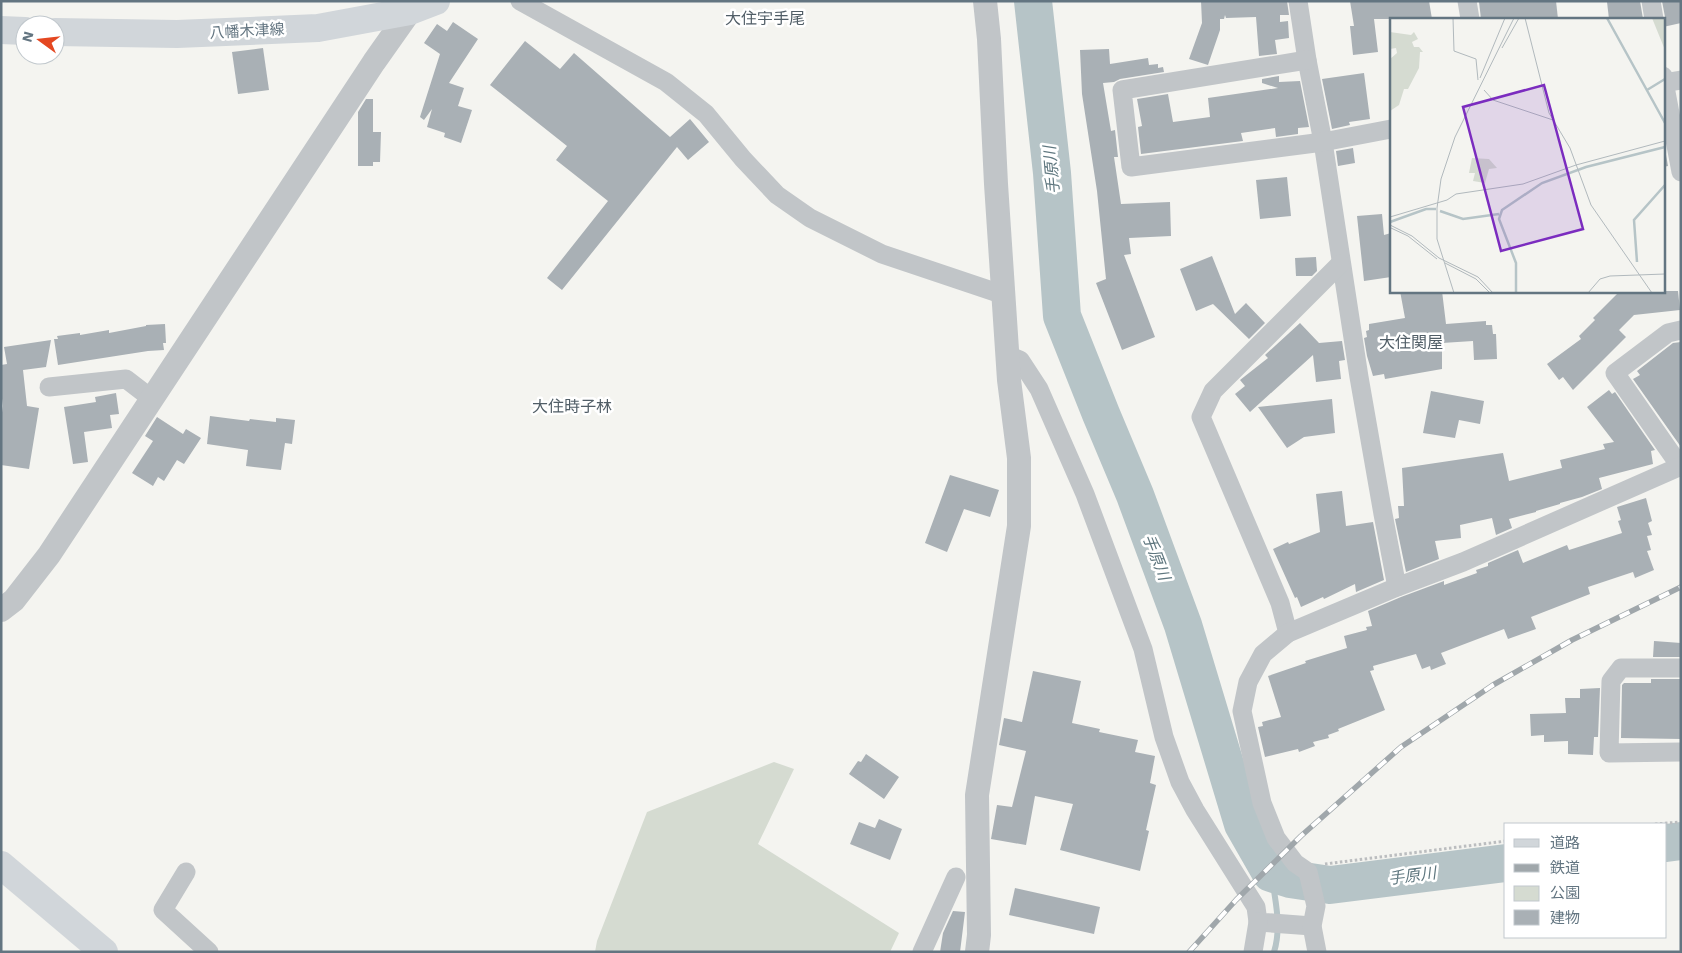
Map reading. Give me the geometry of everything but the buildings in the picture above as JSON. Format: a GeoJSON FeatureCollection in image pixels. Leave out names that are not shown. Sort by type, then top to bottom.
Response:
{"type":"FeatureCollection","features":[{"type":"Feature","properties":{"kind":"main road","name":"八幡木津線"},"geometry":{"type":"LineString","coordinates":[[65,32],[177,34],[318,28],[410,11],[436,1]]}},
{"type":"Feature","properties":{"kind":"main road"},"geometry":{"type":"LineString","coordinates":[[1,30],[15,31]]}},
{"type":"Feature","properties":{"kind":"main road"},"geometry":{"type":"LineString","coordinates":[[1,865],[104,952]]}},
{"type":"Feature","properties":{"kind":"street"},"geometry":{"type":"LineString","coordinates":[[520,1],[666,82],[706,114],[777,196],[810,218],[882,254],[1004,295]]}},
{"type":"Feature","properties":{"kind":"street"},"geometry":{"type":"LineString","coordinates":[[977,952],[979,934],[977,795],[1019,526],[1019,458],[1007,356],[989,39],[985,1]]}},
{"type":"Feature","properties":{"kind":"street"},"geometry":{"type":"LineString","coordinates":[[1298,1],[1323,142],[1340,264],[1379,494],[1398,587]]}},
{"type":"Feature","properties":{"kind":"street"},"geometry":{"type":"LineString","coordinates":[[1467,1],[1470,18]]}},
{"type":"Feature","properties":{"kind":"street"},"geometry":{"type":"LineString","coordinates":[[1651,1],[1654,18]]}},
{"type":"Feature","properties":{"kind":"street"},"geometry":{"type":"LineString","coordinates":[[1,610],[14,600],[50,554],[374,62],[410,11]]}},
{"type":"Feature","properties":{"kind":"street"},"geometry":{"type":"LineString","coordinates":[[1307,60],[1122,90],[1131,167],[1323,142],[1390,129]]}},
{"type":"Feature","properties":{"kind":"street"},"geometry":{"type":"LineString","coordinates":[[1668,80],[1681,172]]}},
{"type":"Feature","properties":{"kind":"street"},"geometry":{"type":"LineString","coordinates":[[1288,633],[1280,604],[1201,417],[1213,391],[1340,264]]}},
{"type":"Feature","properties":{"kind":"street"},"geometry":{"type":"LineString","coordinates":[[1317,952],[1312,926],[1316,906],[1306,869],[1296,862],[1276,838],[1262,803],[1242,711],[1248,682],[1263,654],[1288,633],[1463,562],[1681,466],[1614,372],[1668,333],[1681,330]]}},
{"type":"Feature","properties":{"kind":"street"},"geometry":{"type":"LineString","coordinates":[[1007,356],[1020,360],[1039,389],[1085,494],[1143,649],[1164,737],[1180,782],[1194,810],[1256,908],[1262,922],[1253,952]]}},
{"type":"Feature","properties":{"kind":"street"},"geometry":{"type":"LineString","coordinates":[[50,387],[126,379],[152,399]]}},
{"type":"Feature","properties":{"kind":"street"},"geometry":{"type":"LineString","coordinates":[[1681,668],[1621,668],[1611,681],[1609,753],[1681,752]]}},
{"type":"Feature","properties":{"kind":"street"},"geometry":{"type":"LineString","coordinates":[[186,872],[163,910],[209,952]]}},
{"type":"Feature","properties":{"kind":"street"},"geometry":{"type":"LineString","coordinates":[[922,952],[956,877]]}},
{"type":"Feature","properties":{"kind":"street"},"geometry":{"type":"LineString","coordinates":[[1262,922],[1312,926]]}},
{"type":"Feature","properties":{"kind":"path"},"geometry":{"type":"LineString","coordinates":[[1667,823],[1681,822]]}},
{"type":"Feature","properties":{"kind":"path"},"geometry":{"type":"LineString","coordinates":[[1306,869],[1504,841]]}},
{"type":"Feature","properties":{"kind":"green space"},"geometry":{"type":"Polygon","coordinates":[[[774,762],[794,769],[758,844],[899,933],[890,952],[595,952],[597,941],[647,812],[774,762]]]}},
{"type":"Feature","properties":{"kind":"waterway","name":"手原川"},"geometry":{"type":"LineString","coordinates":[[1033,1],[1052,173],[1062,316],[1135,495],[1183,625],[1243,824],[1271,873],[1290,879],[1330,885],[1504,863]]}},
{"type":"Feature","properties":{"kind":"waterway","name":"手原川"},"geometry":{"type":"LineString","coordinates":[[1667,843],[1681,841]]}},
{"type":"Feature","properties":{"kind":"waterway"},"geometry":{"type":"LineString","coordinates":[[1271,873],[1278,923],[1274,952]]}},
{"type":"Feature","properties":{"kind":"railway"},"geometry":{"type":"LineString","coordinates":[[1189,952],[1236,900],[1301,836],[1401,747],[1493,685],[1572,640],[1681,587]]}},
{"type":"Feature","properties":{"kind":"district","name":"大住宇手尾"},"geometry":{"type":"Point","coordinates":[765,18]}},
{"type":"Feature","properties":{"kind":"district","name":"大住関屋"},"geometry":{"type":"Point","coordinates":[1411,342]}},
{"type":"Feature","properties":{"kind":"district","name":"大住時子林"},"geometry":{"type":"Point","coordinates":[572,406]}}]}
